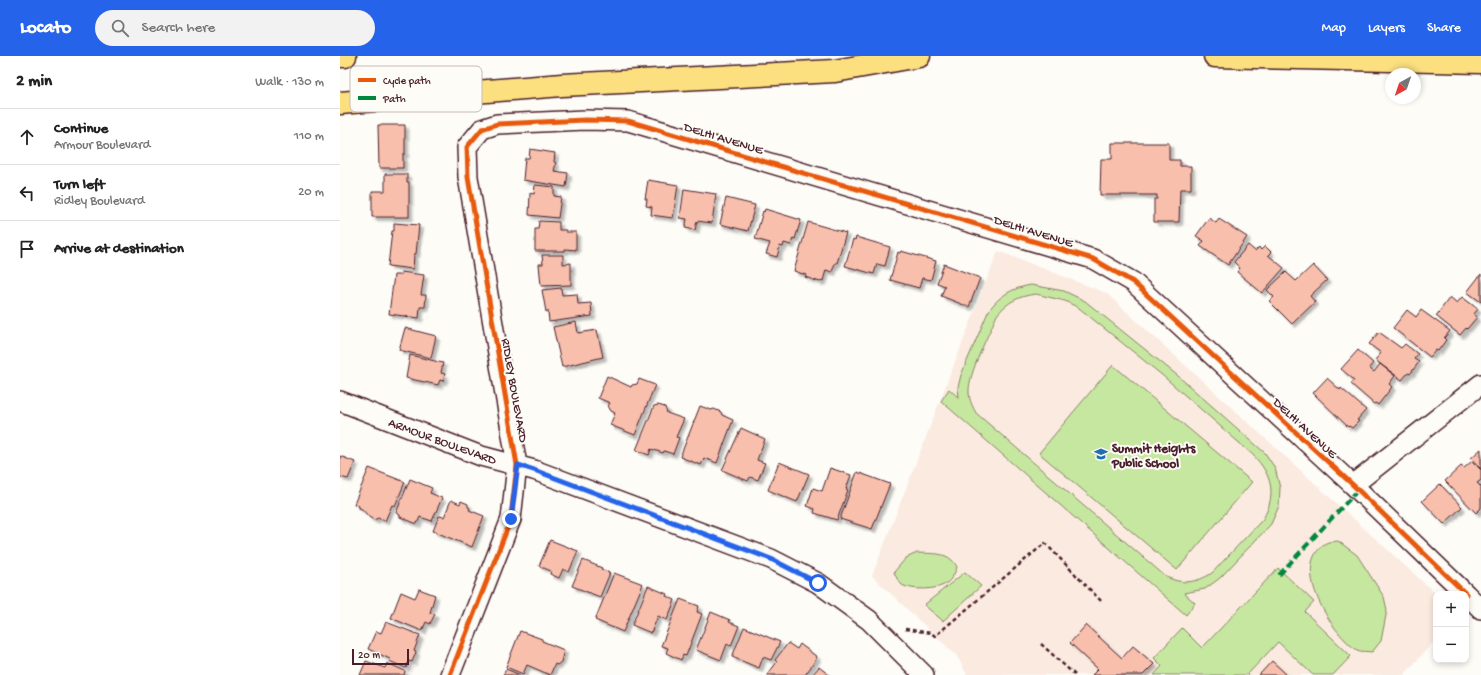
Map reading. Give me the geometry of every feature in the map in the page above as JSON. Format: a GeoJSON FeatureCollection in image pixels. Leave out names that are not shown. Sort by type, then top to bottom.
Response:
{"type":"FeatureCollection","features":[{"type":"Feature","properties":{"kind":"highway"},"geometry":{"type":"LineString","coordinates":[[482,91],[562,85],[835,71],[920,56]]}},
{"type":"Feature","properties":{"kind":"highway"},"geometry":{"type":"LineString","coordinates":[[1215,56],[1481,62]]}},
{"type":"Feature","properties":{"kind":"highway"},"geometry":{"type":"LineString","coordinates":[[340,103],[350,102]]}},
{"type":"Feature","properties":{"kind":"street","name":"DELHI AVENUE"},"geometry":{"type":"LineString","coordinates":[[482,128],[497,124],[584,120],[628,121],[1093,259],[1133,282],[1353,485],[1463,591]]}},
{"type":"Feature","properties":{"kind":"street","name":"RIDLEY BOULEVARD"},"geometry":{"type":"LineString","coordinates":[[450,675],[511,519],[518,465],[468,177],[467,147],[482,128]]}},
{"type":"Feature","properties":{"kind":"street"},"geometry":{"type":"LineString","coordinates":[[1353,485],[1481,384]]}},
{"type":"Feature","properties":{"kind":"street","name":"ARMOUR BOULEVARD"},"geometry":{"type":"LineString","coordinates":[[340,401],[481,456],[518,465],[556,478],[778,562],[818,583],[869,620],[924,675]]}},
{"type":"Feature","properties":{"kind":"street","name":"DELHI AVENUE"},"geometry":{"type":"LineString","coordinates":[[1469,597],[1481,609]]}},
{"type":"Feature","properties":{"kind":"path"},"geometry":{"type":"LineString","coordinates":[[904,628],[931,633],[935,636],[1045,543],[1103,603]]}},
{"type":"Feature","properties":{"kind":"path"},"geometry":{"type":"LineString","coordinates":[[1041,644],[1075,675]]}},
{"type":"Feature","properties":{"kind":"shaded area","name":"Summit Heights Public School"},"geometry":{"type":"Polygon","coordinates":[[[998,251],[1106,293],[1433,591],[1433,642],[1404,675],[967,675],[957,656],[872,576],[998,251]]]}},
{"type":"Feature","properties":{"kind":"green space"},"geometry":{"type":"Polygon","coordinates":[[[1031,285],[1064,291],[1085,301],[1178,376],[1265,453],[1275,468],[1280,488],[1279,506],[1271,524],[1220,578],[1205,589],[1184,593],[1195,603],[1186,615],[941,401],[949,389],[959,398],[958,387],[961,375],[992,306],[1006,294],[1018,288],[1031,285]],[[1036,294],[1014,300],[1001,310],[997,315],[975,365],[969,392],[971,403],[976,413],[1165,576],[1183,582],[1201,579],[1212,573],[1263,519],[1270,501],[1271,493],[1265,470],[1253,455],[1163,376],[1079,308],[1065,301],[1036,294]]]}},
{"type":"Feature","properties":{"kind":"green space"},"geometry":{"type":"Polygon","coordinates":[[[1113,365],[1252,482],[1177,570],[1039,453],[1113,365]]]}},
{"type":"Feature","properties":{"kind":"green space"},"geometry":{"type":"Polygon","coordinates":[[[1338,541],[1357,555],[1384,597],[1387,610],[1381,641],[1372,652],[1357,650],[1347,642],[1328,618],[1314,588],[1311,573],[1313,560],[1319,549],[1324,544],[1338,541]]]}},
{"type":"Feature","properties":{"kind":"green space"},"geometry":{"type":"Polygon","coordinates":[[[917,553],[940,554],[950,558],[957,567],[952,578],[943,585],[925,589],[906,587],[902,585],[894,572],[906,558],[917,553]]]}},
{"type":"Feature","properties":{"kind":"green space"},"geometry":{"type":"Polygon","coordinates":[[[1278,568],[1314,602],[1305,612],[1351,656],[1333,675],[1313,675],[1278,642],[1247,675],[1154,675],[1162,666],[1154,658],[1182,628],[1202,648],[1278,568]]]}},
{"type":"Feature","properties":{"kind":"green space"},"geometry":{"type":"Polygon","coordinates":[[[965,572],[981,586],[943,621],[924,605],[965,572]]]}},
{"type":"Feature","properties":{"kind":"building"},"geometry":{"type":"Polygon","coordinates":[[[378,125],[405,125],[405,154],[403,154],[403,168],[379,168],[378,125]]]}},
{"type":"Feature","properties":{"kind":"building"},"geometry":{"type":"Polygon","coordinates":[[[1112,143],[1169,143],[1169,160],[1180,160],[1180,166],[1191,166],[1191,189],[1180,189],[1179,222],[1154,222],[1154,199],[1157,199],[1157,195],[1100,195],[1101,159],[1112,159],[1112,143]]]}},
{"type":"Feature","properties":{"kind":"building"},"geometry":{"type":"Polygon","coordinates":[[[530,149],[555,153],[554,162],[556,163],[554,171],[568,173],[566,187],[523,180],[525,158],[529,158],[530,149]]]}},
{"type":"Feature","properties":{"kind":"building"},"geometry":{"type":"Polygon","coordinates":[[[385,174],[407,174],[407,182],[409,182],[409,217],[372,217],[372,191],[385,191],[385,174]]]}},
{"type":"Feature","properties":{"kind":"building"},"geometry":{"type":"Polygon","coordinates":[[[648,180],[678,185],[673,218],[651,215],[652,207],[646,206],[647,199],[645,199],[648,180]]]}},
{"type":"Feature","properties":{"kind":"building"},"geometry":{"type":"Polygon","coordinates":[[[535,185],[554,187],[554,196],[561,197],[558,218],[529,215],[530,193],[534,194],[535,185]]]}},
{"type":"Feature","properties":{"kind":"building"},"geometry":{"type":"Polygon","coordinates":[[[684,189],[716,194],[712,223],[697,221],[695,230],[685,228],[687,219],[680,218],[684,189]]]}},
{"type":"Feature","properties":{"kind":"building"},"geometry":{"type":"Polygon","coordinates":[[[726,198],[755,205],[748,231],[720,224],[726,198]]]}},
{"type":"Feature","properties":{"kind":"building"},"geometry":{"type":"Polygon","coordinates":[[[765,209],[801,220],[795,239],[793,238],[791,245],[784,243],[783,247],[780,246],[777,257],[766,254],[770,243],[755,239],[763,211],[764,212],[765,209]]]}},
{"type":"Feature","properties":{"kind":"building"},"geometry":{"type":"Polygon","coordinates":[[[1209,218],[1216,223],[1219,219],[1247,237],[1228,265],[1200,246],[1204,241],[1196,236],[1209,218]]]}},
{"type":"Feature","properties":{"kind":"building"},"geometry":{"type":"Polygon","coordinates":[[[539,221],[559,222],[559,230],[576,232],[576,250],[565,249],[565,251],[535,251],[535,229],[538,229],[539,221]]]}},
{"type":"Feature","properties":{"kind":"building"},"geometry":{"type":"Polygon","coordinates":[[[808,222],[846,233],[837,263],[835,263],[832,272],[826,270],[823,281],[821,280],[820,282],[805,277],[806,275],[794,271],[808,222]]]}},
{"type":"Feature","properties":{"kind":"building"},"geometry":{"type":"Polygon","coordinates":[[[394,223],[419,225],[413,269],[388,266],[394,223]]]}},
{"type":"Feature","properties":{"kind":"building"},"geometry":{"type":"Polygon","coordinates":[[[856,237],[890,247],[885,266],[877,264],[874,274],[845,266],[853,239],[855,240],[856,237]]]}},
{"type":"Feature","properties":{"kind":"building"},"geometry":{"type":"Polygon","coordinates":[[[1248,245],[1255,251],[1259,247],[1261,250],[1265,246],[1271,252],[1268,255],[1284,268],[1262,293],[1237,272],[1240,268],[1234,262],[1248,245]]]}},
{"type":"Feature","properties":{"kind":"building"},"geometry":{"type":"Polygon","coordinates":[[[901,251],[936,261],[931,280],[922,278],[919,288],[890,280],[898,252],[900,253],[901,251]]]}},
{"type":"Feature","properties":{"kind":"building"},"geometry":{"type":"Polygon","coordinates":[[[542,255],[563,255],[563,264],[571,263],[571,285],[541,286],[539,264],[543,264],[542,255]]]}},
{"type":"Feature","properties":{"kind":"building"},"geometry":{"type":"Polygon","coordinates":[[[944,264],[980,278],[969,307],[941,296],[945,286],[937,283],[944,264]]]}},
{"type":"Feature","properties":{"kind":"building"},"geometry":{"type":"Polygon","coordinates":[[[1313,265],[1327,280],[1310,296],[1315,302],[1292,324],[1269,301],[1274,297],[1267,290],[1286,272],[1296,281],[1313,265]]]}},
{"type":"Feature","properties":{"kind":"building"},"geometry":{"type":"Polygon","coordinates":[[[401,272],[424,275],[421,295],[426,295],[425,307],[420,307],[419,318],[389,314],[394,275],[401,275],[401,272]]]}},
{"type":"Feature","properties":{"kind":"building"},"geometry":{"type":"Polygon","coordinates":[[[1481,274],[1481,302],[1467,292],[1481,274]]]}},
{"type":"Feature","properties":{"kind":"building"},"geometry":{"type":"Polygon","coordinates":[[[561,288],[562,295],[577,294],[578,304],[591,303],[592,316],[549,322],[548,311],[546,312],[542,290],[561,288]]]}},
{"type":"Feature","properties":{"kind":"building"},"geometry":{"type":"Polygon","coordinates":[[[1450,297],[1457,303],[1462,297],[1478,309],[1474,314],[1477,317],[1460,335],[1436,316],[1450,297]]]}},
{"type":"Feature","properties":{"kind":"building"},"geometry":{"type":"Polygon","coordinates":[[[1407,310],[1416,317],[1421,310],[1450,331],[1444,338],[1446,340],[1438,351],[1436,350],[1430,357],[1393,328],[1407,310]]]}},
{"type":"Feature","properties":{"kind":"building"},"geometry":{"type":"Polygon","coordinates":[[[576,322],[578,333],[597,330],[603,357],[562,367],[553,327],[576,322]]]}},
{"type":"Feature","properties":{"kind":"building"},"geometry":{"type":"Polygon","coordinates":[[[405,328],[436,336],[431,358],[399,350],[405,328]]]}},
{"type":"Feature","properties":{"kind":"building"},"geometry":{"type":"Polygon","coordinates":[[[1379,332],[1401,348],[1405,344],[1418,354],[1414,359],[1419,362],[1410,374],[1408,373],[1402,380],[1375,360],[1381,353],[1369,344],[1379,332]]]}},
{"type":"Feature","properties":{"kind":"building"},"geometry":{"type":"Polygon","coordinates":[[[1358,350],[1373,363],[1369,368],[1374,372],[1380,364],[1395,376],[1389,384],[1392,387],[1378,405],[1376,403],[1374,404],[1351,384],[1354,380],[1341,369],[1358,350]]]}},
{"type":"Feature","properties":{"kind":"building"},"geometry":{"type":"Polygon","coordinates":[[[410,355],[443,363],[441,373],[445,374],[443,381],[440,380],[438,385],[406,378],[410,355]]]}},
{"type":"Feature","properties":{"kind":"building"},"geometry":{"type":"Polygon","coordinates":[[[607,376],[631,387],[632,385],[637,384],[639,379],[655,385],[635,435],[610,425],[615,413],[611,411],[608,406],[610,403],[598,398],[607,376]]]}},
{"type":"Feature","properties":{"kind":"building"},"geometry":{"type":"Polygon","coordinates":[[[1327,378],[1366,410],[1357,420],[1359,421],[1352,428],[1349,426],[1348,427],[1313,393],[1327,378]]]}},
{"type":"Feature","properties":{"kind":"building"},"geometry":{"type":"Polygon","coordinates":[[[658,405],[665,407],[667,413],[684,419],[676,437],[679,438],[673,454],[664,451],[663,453],[651,449],[649,455],[636,450],[654,406],[658,405]]]}},
{"type":"Feature","properties":{"kind":"building"},"geometry":{"type":"Polygon","coordinates":[[[700,406],[711,410],[714,409],[733,420],[717,463],[704,458],[701,465],[680,457],[700,406]]]}},
{"type":"Feature","properties":{"kind":"building"},"geometry":{"type":"Polygon","coordinates":[[[741,428],[765,439],[757,460],[765,463],[758,480],[750,477],[748,481],[722,470],[741,428]]]}},
{"type":"Feature","properties":{"kind":"building"},"geometry":{"type":"Polygon","coordinates":[[[1481,449],[1481,469],[1471,458],[1481,449]]]}},
{"type":"Feature","properties":{"kind":"building"},"geometry":{"type":"Polygon","coordinates":[[[340,456],[355,462],[348,479],[340,477],[340,456]]]}},
{"type":"Feature","properties":{"kind":"building"},"geometry":{"type":"Polygon","coordinates":[[[1472,461],[1481,470],[1481,480],[1477,483],[1480,486],[1481,485],[1481,508],[1476,513],[1445,481],[1461,466],[1464,468],[1472,461]]]}},
{"type":"Feature","properties":{"kind":"building"},"geometry":{"type":"Polygon","coordinates":[[[779,462],[809,474],[797,502],[768,490],[779,462]]]}},
{"type":"Feature","properties":{"kind":"building"},"geometry":{"type":"Polygon","coordinates":[[[369,468],[405,482],[395,506],[392,505],[385,521],[378,518],[374,520],[359,508],[359,506],[354,504],[369,468]]]}},
{"type":"Feature","properties":{"kind":"building"},"geometry":{"type":"Polygon","coordinates":[[[830,468],[851,475],[846,489],[848,490],[837,520],[814,513],[815,509],[807,506],[813,488],[822,491],[830,468]]]}},
{"type":"Feature","properties":{"kind":"building"},"geometry":{"type":"Polygon","coordinates":[[[857,472],[890,484],[872,529],[840,519],[857,472]]]}},
{"type":"Feature","properties":{"kind":"building"},"geometry":{"type":"Polygon","coordinates":[[[410,479],[432,488],[430,493],[442,498],[432,521],[420,517],[417,524],[400,517],[400,515],[396,513],[410,479]]]}},
{"type":"Feature","properties":{"kind":"building"},"geometry":{"type":"Polygon","coordinates":[[[1440,484],[1462,507],[1444,524],[1422,501],[1440,484]]]}},
{"type":"Feature","properties":{"kind":"building"},"geometry":{"type":"Polygon","coordinates":[[[451,500],[460,504],[461,501],[468,504],[468,507],[470,508],[469,510],[484,516],[472,547],[433,531],[439,516],[444,517],[451,500]]]}},
{"type":"Feature","properties":{"kind":"building"},"geometry":{"type":"Polygon","coordinates":[[[550,540],[578,551],[569,572],[563,569],[559,578],[550,574],[551,571],[539,566],[550,540]]]}},
{"type":"Feature","properties":{"kind":"building"},"geometry":{"type":"Polygon","coordinates":[[[583,560],[610,573],[600,597],[572,586],[583,560]]]}},
{"type":"Feature","properties":{"kind":"building"},"geometry":{"type":"Polygon","coordinates":[[[614,573],[643,584],[623,632],[595,620],[614,573]]]}},
{"type":"Feature","properties":{"kind":"building"},"geometry":{"type":"Polygon","coordinates":[[[648,586],[667,594],[666,596],[675,600],[667,620],[658,616],[651,633],[632,625],[648,586]]]}},
{"type":"Feature","properties":{"kind":"building"},"geometry":{"type":"Polygon","coordinates":[[[419,589],[435,595],[430,613],[435,614],[430,624],[426,622],[422,631],[391,618],[401,592],[415,598],[419,589]]]}},
{"type":"Feature","properties":{"kind":"building"},"geometry":{"type":"Polygon","coordinates":[[[680,599],[699,606],[697,612],[702,614],[686,656],[683,655],[681,660],[666,653],[668,648],[661,646],[680,599]]]}},
{"type":"Feature","properties":{"kind":"building"},"geometry":{"type":"Polygon","coordinates":[[[711,612],[730,620],[729,622],[739,626],[731,646],[727,644],[721,660],[696,650],[711,612]]]}},
{"type":"Feature","properties":{"kind":"building"},"geometry":{"type":"Polygon","coordinates":[[[386,622],[420,635],[414,651],[416,652],[412,662],[409,661],[406,668],[389,661],[390,659],[368,649],[376,631],[381,633],[386,622]]]}},
{"type":"Feature","properties":{"kind":"building"},"geometry":{"type":"Polygon","coordinates":[[[1086,625],[1122,658],[1133,646],[1154,664],[1143,675],[1092,675],[1098,669],[1070,643],[1086,625]]]}},
{"type":"Feature","properties":{"kind":"building"},"geometry":{"type":"Polygon","coordinates":[[[744,627],[780,642],[771,660],[763,657],[759,668],[732,657],[744,627]]]}},
{"type":"Feature","properties":{"kind":"building"},"geometry":{"type":"Polygon","coordinates":[[[520,631],[542,639],[542,641],[564,650],[561,662],[557,665],[555,664],[550,675],[527,665],[523,674],[506,667],[520,631]]]}},
{"type":"Feature","properties":{"kind":"building"},"geometry":{"type":"Polygon","coordinates":[[[788,643],[797,649],[800,644],[817,657],[813,664],[805,675],[767,675],[777,662],[775,660],[788,643]]]}},
{"type":"Feature","properties":{"kind":"building"},"geometry":{"type":"Polygon","coordinates":[[[366,661],[385,668],[387,663],[405,671],[404,675],[360,675],[366,661]]]}},
{"type":"Feature","properties":{"kind":"building"},"geometry":{"type":"Polygon","coordinates":[[[1272,661],[1287,675],[1259,675],[1272,661]]]}},
{"type":"Feature","properties":{"kind":"building"},"geometry":{"type":"Polygon","coordinates":[[[819,667],[829,675],[812,675],[819,667]]]}},
{"type":"Feature","properties":{"kind":"building"},"geometry":{"type":"Polygon","coordinates":[[[506,669],[520,675],[503,675],[506,669]]]}},
{"type":"Feature","properties":{"kind":"marked path"},"geometry":{"type":"LineString","coordinates":[[1279,575],[1358,490]]}},
{"type":"Feature","properties":{"kind":"cycle path"},"geometry":{"type":"LineString","coordinates":[[450,675],[511,519],[517,465],[468,177],[467,147],[482,129],[497,124],[585,120],[628,121],[1093,259],[1133,282],[1353,485],[1463,591]]}},
{"type":"Feature","properties":{"kind":"place","name":"Summit Heights Public School"},"geometry":{"type":"Point","coordinates":[1101,454]}},
{"type":"Feature","properties":{"kind":"route"},"geometry":{"type":"LineString","coordinates":[[511,519],[518,465],[771,559],[818,583]]}}]}
